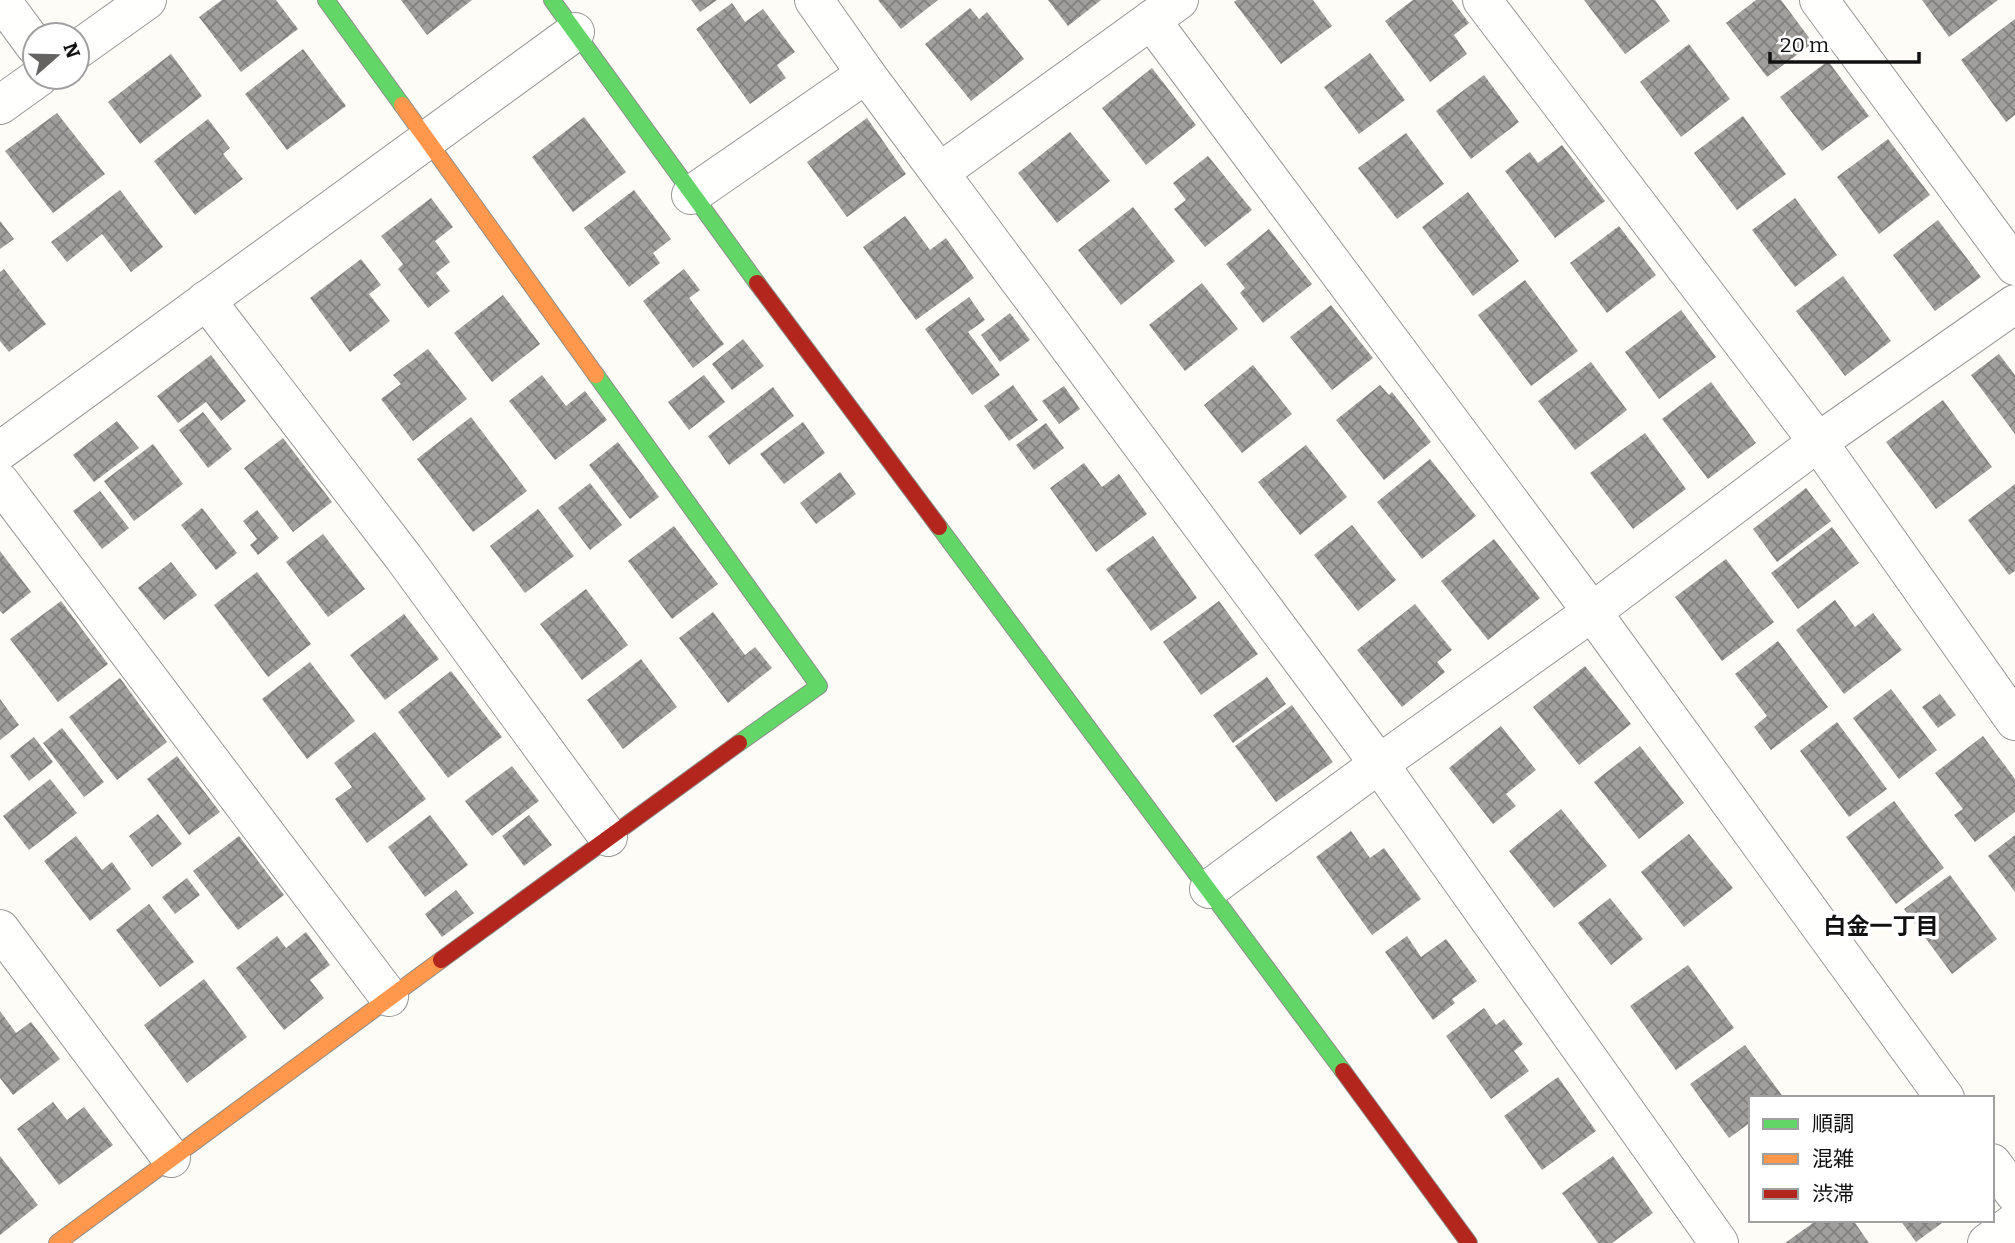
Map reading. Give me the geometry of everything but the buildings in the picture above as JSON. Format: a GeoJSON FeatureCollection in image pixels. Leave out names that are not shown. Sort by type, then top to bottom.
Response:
{"type":"FeatureCollection","features":[{"type":"Feature","properties":{"kind":"street"},"geometry":{"type":"LineString","coordinates":[[1,0],[21,27]]}},
{"type":"Feature","properties":{"kind":"street"},"geometry":{"type":"LineString","coordinates":[[91,40],[147,0]]}},
{"type":"Feature","properties":{"kind":"street"},"geometry":{"type":"LineString","coordinates":[[57,1243],[389,997],[818,686],[326,0]]}},
{"type":"Feature","properties":{"kind":"street"},"geometry":{"type":"LineString","coordinates":[[552,0],[691,195],[1209,888],[1469,1243]]}},
{"type":"Feature","properties":{"kind":"street"},"geometry":{"type":"LineString","coordinates":[[814,0],[866,74],[1379,764],[1720,1243]]}},
{"type":"Feature","properties":{"kind":"street"},"geometry":{"type":"LineString","coordinates":[[1482,0],[1818,442],[2015,721]]}},
{"type":"Feature","properties":{"kind":"street"},"geometry":{"type":"LineString","coordinates":[[1819,0],[2015,266]]}},
{"type":"Feature","properties":{"kind":"street"},"geometry":{"type":"LineString","coordinates":[[940,172],[1165,10],[1592,612],[1944,1096]]}},
{"type":"Feature","properties":{"kind":"street"},"geometry":{"type":"LineString","coordinates":[[0,451],[575,32]]}},
{"type":"Feature","properties":{"kind":"street"},"geometry":{"type":"LineString","coordinates":[[691,195],[866,74]]}},
{"type":"Feature","properties":{"kind":"street"},"geometry":{"type":"LineString","coordinates":[[0,105],[21,90]]}},
{"type":"Feature","properties":{"kind":"street"},"geometry":{"type":"LineString","coordinates":[[206,300],[404,558],[608,837]]}},
{"type":"Feature","properties":{"kind":"street"},"geometry":{"type":"LineString","coordinates":[[1209,888],[1592,612],[1818,442],[2015,303]]}},
{"type":"Feature","properties":{"kind":"street"},"geometry":{"type":"LineString","coordinates":[[0,482],[389,997]]}},
{"type":"Feature","properties":{"kind":"street"},"geometry":{"type":"LineString","coordinates":[[0,929],[171,1158]]}},
{"type":"Feature","properties":{"kind":"street"},"geometry":{"type":"LineString","coordinates":[[1994,1166],[2015,1194]]}},
{"type":"Feature","properties":{"kind":"street"},"geometry":{"type":"LineString","coordinates":[[1987,1243],[2015,1222]]}},
{"type":"Feature","properties":{"kind":"traffic: fast"},"geometry":{"type":"LineString","coordinates":[[326,0],[402,105]]}},
{"type":"Feature","properties":{"kind":"traffic: fast"},"geometry":{"type":"LineString","coordinates":[[552,0],[757,283]]}},
{"type":"Feature","properties":{"kind":"traffic: fast"},"geometry":{"type":"LineString","coordinates":[[596,375],[819,686],[739,743]]}},
{"type":"Feature","properties":{"kind":"traffic: fast"},"geometry":{"type":"LineString","coordinates":[[939,527],[1343,1071]]}},
{"type":"Feature","properties":{"kind":"traffic: slow"},"geometry":{"type":"LineString","coordinates":[[402,105],[596,375]]}},
{"type":"Feature","properties":{"kind":"traffic: slow"},"geometry":{"type":"LineString","coordinates":[[57,1243],[441,960]]}},
{"type":"Feature","properties":{"kind":"traffic: jam"},"geometry":{"type":"LineString","coordinates":[[757,283],[939,527]]}},
{"type":"Feature","properties":{"kind":"traffic: jam"},"geometry":{"type":"LineString","coordinates":[[441,960],[739,743]]}},
{"type":"Feature","properties":{"kind":"traffic: jam"},"geometry":{"type":"LineString","coordinates":[[1343,1071],[1469,1243]]}},
{"type":"Feature","properties":{"kind":"district","name":"白金一丁目"},"geometry":{"type":"Point","coordinates":[1881,926]}}]}
